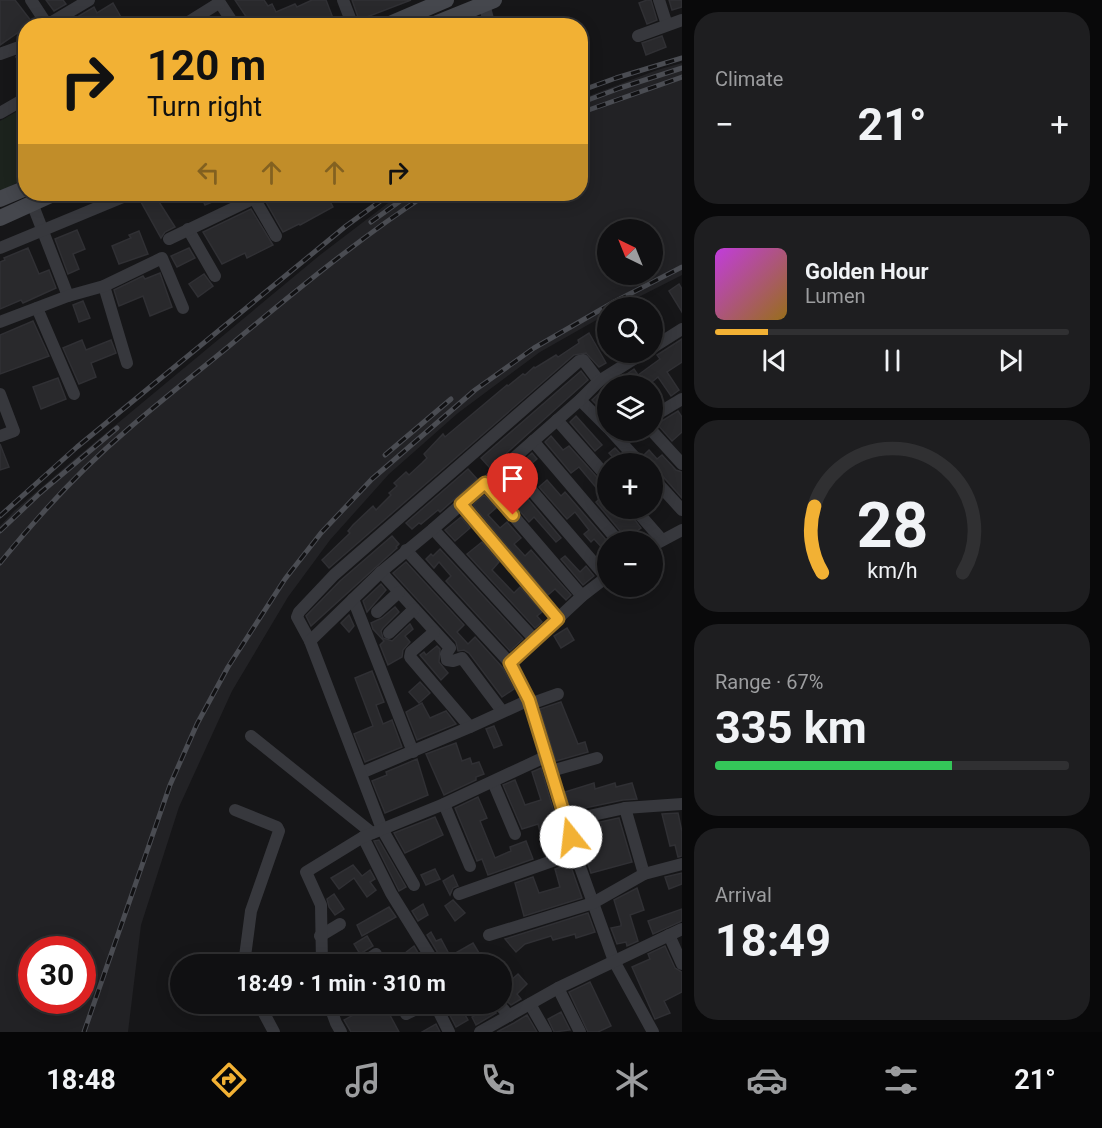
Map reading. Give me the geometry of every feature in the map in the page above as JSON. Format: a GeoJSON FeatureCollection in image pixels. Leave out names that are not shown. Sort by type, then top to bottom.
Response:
{"type":"FeatureCollection","features":[{"type":"Feature","properties":{"kind":"main road"},"geometry":{"type":"LineString","coordinates":[[404,18],[446,0]]}},
{"type":"Feature","properties":{"kind":"main road"},"geometry":{"type":"LineString","coordinates":[[448,18],[489,2]]}},
{"type":"Feature","properties":{"kind":"main road"},"geometry":{"type":"LineString","coordinates":[[0,199],[18,197]]}},
{"type":"Feature","properties":{"kind":"main road"},"geometry":{"type":"LineString","coordinates":[[0,218],[21,201]]}},
{"type":"Feature","properties":{"kind":"street"},"geometry":{"type":"LineString","coordinates":[[30,0],[42,18]]}},
{"type":"Feature","properties":{"kind":"street"},"geometry":{"type":"LineString","coordinates":[[59,18],[89,0]]}},
{"type":"Feature","properties":{"kind":"street"},"geometry":{"type":"LineString","coordinates":[[343,0],[350,18]]}},
{"type":"Feature","properties":{"kind":"street"},"geometry":{"type":"LineString","coordinates":[[446,0],[452,16]]}},
{"type":"Feature","properties":{"kind":"street"},"geometry":{"type":"LineString","coordinates":[[659,0],[667,25]]}},
{"type":"Feature","properties":{"kind":"street"},"geometry":{"type":"LineString","coordinates":[[194,18],[218,1],[230,18]]}},
{"type":"Feature","properties":{"kind":"street"},"geometry":{"type":"LineString","coordinates":[[489,2],[490,18]]}},
{"type":"Feature","properties":{"kind":"street"},"geometry":{"type":"LineString","coordinates":[[638,36],[682,20]]}},
{"type":"Feature","properties":{"kind":"street"},"geometry":{"type":"LineString","coordinates":[[0,54],[18,48]]}},
{"type":"Feature","properties":{"kind":"street"},"geometry":{"type":"LineString","coordinates":[[0,113],[18,103]]}},
{"type":"Feature","properties":{"kind":"street"},"geometry":{"type":"LineString","coordinates":[[31,201],[68,296]]}},
{"type":"Feature","properties":{"kind":"street"},"geometry":{"type":"LineString","coordinates":[[0,248],[113,201]]}},
{"type":"Feature","properties":{"kind":"street"},"geometry":{"type":"LineString","coordinates":[[170,239],[247,201]]}},
{"type":"Feature","properties":{"kind":"street"},"geometry":{"type":"LineString","coordinates":[[260,201],[276,236]]}},
{"type":"Feature","properties":{"kind":"street"},"geometry":{"type":"LineString","coordinates":[[188,229],[215,276]]}},
{"type":"Feature","properties":{"kind":"street"},"geometry":{"type":"LineString","coordinates":[[0,322],[68,296],[104,286],[162,258],[183,308]]}},
{"type":"Feature","properties":{"kind":"street"},"geometry":{"type":"LineString","coordinates":[[104,286],[127,363]]}},
{"type":"Feature","properties":{"kind":"street"},"geometry":{"type":"LineString","coordinates":[[37,308],[74,394]]}},
{"type":"Feature","properties":{"kind":"street"},"geometry":{"type":"LineString","coordinates":[[663,341],[682,329]]}},
{"type":"Feature","properties":{"kind":"street"},"geometry":{"type":"LineString","coordinates":[[429,954],[391,893],[373,833],[361,773],[310,641],[297,617],[298,612],[334,575],[579,361],[583,360],[597,378]]}},
{"type":"Feature","properties":{"kind":"street"},"geometry":{"type":"LineString","coordinates":[[609,375],[628,363]]}},
{"type":"Feature","properties":{"kind":"street"},"geometry":{"type":"LineString","coordinates":[[310,641],[381,572],[534,441],[597,383]]}},
{"type":"Feature","properties":{"kind":"street"},"geometry":{"type":"LineString","coordinates":[[0,394],[14,431],[0,436]]}},
{"type":"Feature","properties":{"kind":"street"},"geometry":{"type":"LineString","coordinates":[[663,410],[682,399]]}},
{"type":"Feature","properties":{"kind":"street"},"geometry":{"type":"LineString","coordinates":[[580,400],[597,417]]}},
{"type":"Feature","properties":{"kind":"street"},"geometry":{"type":"LineString","coordinates":[[557,420],[597,465]]}},
{"type":"Feature","properties":{"kind":"street"},"geometry":{"type":"LineString","coordinates":[[534,441],[610,531]]}},
{"type":"Feature","properties":{"kind":"street"},"geometry":{"type":"LineString","coordinates":[[620,441],[631,453]]}},
{"type":"Feature","properties":{"kind":"street"},"geometry":{"type":"LineString","coordinates":[[661,441],[682,464]]}},
{"type":"Feature","properties":{"kind":"street"},"geometry":{"type":"LineString","coordinates":[[508,463],[597,565]]}},
{"type":"Feature","properties":{"kind":"street"},"geometry":{"type":"LineString","coordinates":[[485,483],[582,596]]}},
{"type":"Feature","properties":{"kind":"street"},"geometry":{"type":"LineString","coordinates":[[663,489],[682,510]]}},
{"type":"Feature","properties":{"kind":"street"},"geometry":{"type":"LineString","coordinates":[[461,504],[558,619]]}},
{"type":"Feature","properties":{"kind":"street"},"geometry":{"type":"LineString","coordinates":[[433,529],[535,640]]}},
{"type":"Feature","properties":{"kind":"street"},"geometry":{"type":"LineString","coordinates":[[663,540],[682,530]]}},
{"type":"Feature","properties":{"kind":"street"},"geometry":{"type":"LineString","coordinates":[[406,550],[510,663],[529,702],[575,854],[614,961],[653,1032]]}},
{"type":"Feature","properties":{"kind":"street"},"geometry":{"type":"LineString","coordinates":[[381,572],[450,648],[446,654],[447,660],[462,658],[502,711]]}},
{"type":"Feature","properties":{"kind":"street"},"geometry":{"type":"LineString","coordinates":[[510,663],[597,585]]}},
{"type":"Feature","properties":{"kind":"street"},"geometry":{"type":"LineString","coordinates":[[377,612],[399,592]]}},
{"type":"Feature","properties":{"kind":"street"},"geometry":{"type":"LineString","coordinates":[[352,599],[412,752]]}},
{"type":"Feature","properties":{"kind":"street"},"geometry":{"type":"LineString","coordinates":[[389,633],[414,609]]}},
{"type":"Feature","properties":{"kind":"street"},"geometry":{"type":"LineString","coordinates":[[434,632],[411,652],[410,657],[470,727]]}},
{"type":"Feature","properties":{"kind":"street"},"geometry":{"type":"LineString","coordinates":[[361,773],[502,711],[558,694]]}},
{"type":"Feature","properties":{"kind":"street"},"geometry":{"type":"LineString","coordinates":[[251,736],[373,833],[414,885]]}},
{"type":"Feature","properties":{"kind":"street"},"geometry":{"type":"LineString","coordinates":[[321,954],[321,905],[306,872],[373,833],[444,804],[547,756]]}},
{"type":"Feature","properties":{"kind":"street"},"geometry":{"type":"LineString","coordinates":[[551,771],[597,758]]}},
{"type":"Feature","properties":{"kind":"street"},"geometry":{"type":"LineString","coordinates":[[493,782],[515,834]]}},
{"type":"Feature","properties":{"kind":"street"},"geometry":{"type":"LineString","coordinates":[[444,804],[470,866]]}},
{"type":"Feature","properties":{"kind":"street"},"geometry":{"type":"LineString","coordinates":[[566,821],[625,808],[682,804]]}},
{"type":"Feature","properties":{"kind":"street"},"geometry":{"type":"LineString","coordinates":[[625,808],[644,874]]}},
{"type":"Feature","properties":{"kind":"street"},"geometry":{"type":"LineString","coordinates":[[235,810],[277,827],[279,831],[251,911],[245,954]]}},
{"type":"Feature","properties":{"kind":"street"},"geometry":{"type":"LineString","coordinates":[[459,894],[575,854]]}},
{"type":"Feature","properties":{"kind":"street"},"geometry":{"type":"LineString","coordinates":[[489,935],[593,903],[644,874],[682,864]]}},
{"type":"Feature","properties":{"kind":"street"},"geometry":{"type":"LineString","coordinates":[[320,936],[340,924]]}},
{"type":"Feature","properties":{"kind":"street"},"geometry":{"type":"LineString","coordinates":[[480,1032],[558,988],[682,929]]}},
{"type":"Feature","properties":{"kind":"street"},"geometry":{"type":"LineString","coordinates":[[669,935],[682,964]]}},
{"type":"Feature","properties":{"kind":"street"},"geometry":{"type":"LineString","coordinates":[[558,988],[580,1032]]}},
{"type":"Feature","properties":{"kind":"street"},"geometry":{"type":"LineString","coordinates":[[530,1004],[546,1032]]}},
{"type":"Feature","properties":{"kind":"street"},"geometry":{"type":"LineString","coordinates":[[264,1014],[274,1032]]}},
{"type":"Feature","properties":{"kind":"street"},"geometry":{"type":"LineString","coordinates":[[333,1014],[341,1032]]}},
{"type":"Feature","properties":{"kind":"street"},"geometry":{"type":"LineString","coordinates":[[440,1014],[449,1032]]}},
{"type":"Feature","properties":{"kind":"shaded area"},"geometry":{"type":"Polygon","coordinates":[[[682,63],[682,275],[663,285],[663,219],[597,219],[597,285],[662,285],[639,297],[597,297],[597,320],[540,352],[458,413],[389,474],[330,540],[288,597],[232,691],[179,807],[141,925],[128,1032],[0,1032],[0,526],[71,462],[320,255],[391,201],[588,201],[588,96],[682,63]]]}},
{"type":"Feature","properties":{"kind":"shaded area"},"geometry":{"type":"Polygon","coordinates":[[[18,111],[18,182],[0,192],[0,121],[18,111]]]}},
{"type":"Feature","properties":{"kind":"building"},"geometry":{"type":"Polygon","coordinates":[[[0,0],[15,0],[29,18],[18,18],[18,33],[0,45],[0,0]]]}},
{"type":"Feature","properties":{"kind":"building"},"geometry":{"type":"Polygon","coordinates":[[[46,0],[63,0],[66,4],[54,11],[46,0]]]}},
{"type":"Feature","properties":{"kind":"building"},"geometry":{"type":"Polygon","coordinates":[[[235,0],[264,0],[268,6],[272,4],[276,12],[295,4],[297,7],[312,0],[326,0],[333,18],[247,18],[235,0]]]}},
{"type":"Feature","properties":{"kind":"building"},"geometry":{"type":"Polygon","coordinates":[[[352,0],[411,0],[364,18],[358,18],[352,0]]]}},
{"type":"Feature","properties":{"kind":"building"},"geometry":{"type":"Polygon","coordinates":[[[651,0],[657,20],[647,24],[639,3],[651,0]]]}},
{"type":"Feature","properties":{"kind":"building"},"geometry":{"type":"Polygon","coordinates":[[[669,0],[682,0],[682,7],[672,10],[669,0]]]}},
{"type":"Feature","properties":{"kind":"building"},"geometry":{"type":"Polygon","coordinates":[[[113,3],[121,18],[75,18],[94,7],[97,13],[113,3]]]}},
{"type":"Feature","properties":{"kind":"building"},"geometry":{"type":"Polygon","coordinates":[[[662,36],[666,47],[646,55],[642,43],[662,36]]]}},
{"type":"Feature","properties":{"kind":"building"},"geometry":{"type":"Polygon","coordinates":[[[158,201],[175,227],[165,232],[161,238],[141,202],[158,201]]]}},
{"type":"Feature","properties":{"kind":"building"},"geometry":{"type":"Polygon","coordinates":[[[203,201],[214,201],[205,205],[203,201]]]}},
{"type":"Feature","properties":{"kind":"building"},"geometry":{"type":"Polygon","coordinates":[[[330,201],[333,207],[283,232],[266,202],[330,201]]]}},
{"type":"Feature","properties":{"kind":"building"},"geometry":{"type":"Polygon","coordinates":[[[251,209],[273,245],[247,258],[245,253],[222,264],[203,232],[251,209]]]}},
{"type":"Feature","properties":{"kind":"building"},"geometry":{"type":"Polygon","coordinates":[[[77,230],[85,249],[73,254],[79,269],[68,274],[55,239],[77,230]]]}},
{"type":"Feature","properties":{"kind":"building"},"geometry":{"type":"Polygon","coordinates":[[[139,231],[148,254],[119,264],[112,246],[131,238],[129,235],[139,231]]]}},
{"type":"Feature","properties":{"kind":"building"},"geometry":{"type":"Polygon","coordinates":[[[28,248],[39,274],[49,270],[56,288],[23,303],[21,300],[0,309],[0,262],[28,248]]]}},
{"type":"Feature","properties":{"kind":"building"},"geometry":{"type":"Polygon","coordinates":[[[189,248],[195,258],[177,267],[171,256],[189,248]]]}},
{"type":"Feature","properties":{"kind":"building"},"geometry":{"type":"Polygon","coordinates":[[[160,273],[172,307],[150,316],[143,296],[119,306],[114,290],[143,276],[145,279],[160,273]]]}},
{"type":"Feature","properties":{"kind":"building"},"geometry":{"type":"Polygon","coordinates":[[[204,274],[213,286],[198,297],[189,284],[204,274]]]}},
{"type":"Feature","properties":{"kind":"building"},"geometry":{"type":"Polygon","coordinates":[[[679,284],[682,289],[682,312],[669,291],[679,284]]]}},
{"type":"Feature","properties":{"kind":"building"},"geometry":{"type":"Polygon","coordinates":[[[83,301],[90,318],[79,322],[73,305],[83,301]]]}},
{"type":"Feature","properties":{"kind":"building"},"geometry":{"type":"Polygon","coordinates":[[[33,321],[49,356],[0,374],[0,335],[33,321]]]}},
{"type":"Feature","properties":{"kind":"building"},"geometry":{"type":"Polygon","coordinates":[[[589,333],[597,347],[597,363],[606,363],[599,367],[586,353],[574,355],[329,568],[322,560],[350,533],[348,531],[353,525],[373,506],[376,510],[391,495],[389,493],[397,486],[394,483],[406,472],[409,475],[427,458],[424,454],[443,434],[445,437],[507,385],[534,367],[556,355],[558,357],[579,343],[578,340],[589,333]]]}},
{"type":"Feature","properties":{"kind":"building"},"geometry":{"type":"Polygon","coordinates":[[[682,339],[682,362],[667,372],[679,390],[671,396],[663,384],[663,375],[638,375],[654,363],[663,363],[663,351],[682,339]]]}},
{"type":"Feature","properties":{"kind":"building"},"geometry":{"type":"Polygon","coordinates":[[[82,340],[86,350],[111,340],[116,353],[91,363],[96,377],[79,384],[63,348],[82,340]]]}},
{"type":"Feature","properties":{"kind":"building"},"geometry":{"type":"Polygon","coordinates":[[[634,369],[638,375],[626,375],[634,369]]]}},
{"type":"Feature","properties":{"kind":"building"},"geometry":{"type":"Polygon","coordinates":[[[581,371],[588,380],[490,468],[481,458],[581,371]]]}},
{"type":"Feature","properties":{"kind":"building"},"geometry":{"type":"Polygon","coordinates":[[[58,378],[66,399],[41,409],[33,387],[58,378]]]}},
{"type":"Feature","properties":{"kind":"building"},"geometry":{"type":"Polygon","coordinates":[[[597,395],[597,405],[592,400],[597,395]]]}},
{"type":"Feature","properties":{"kind":"building"},"geometry":{"type":"Polygon","coordinates":[[[678,411],[682,417],[682,432],[672,441],[663,431],[663,420],[678,411]]]}},
{"type":"Feature","properties":{"kind":"building"},"geometry":{"type":"Polygon","coordinates":[[[576,416],[602,445],[595,451],[570,422],[576,416]]]}},
{"type":"Feature","properties":{"kind":"building"},"geometry":{"type":"Polygon","coordinates":[[[551,436],[563,450],[569,446],[597,477],[597,489],[579,467],[571,473],[545,442],[551,436]]]}},
{"type":"Feature","properties":{"kind":"building"},"geometry":{"type":"Polygon","coordinates":[[[0,444],[9,467],[0,470],[0,444]]]}},
{"type":"Feature","properties":{"kind":"building"},"geometry":{"type":"Polygon","coordinates":[[[615,448],[620,453],[609,453],[615,448]]]}},
{"type":"Feature","properties":{"kind":"building"},"geometry":{"type":"Polygon","coordinates":[[[532,453],[537,459],[524,470],[520,464],[532,453]]]}},
{"type":"Feature","properties":{"kind":"building"},"geometry":{"type":"Polygon","coordinates":[[[663,456],[676,470],[682,472],[682,498],[663,477],[663,456]]]}},
{"type":"Feature","properties":{"kind":"building"},"geometry":{"type":"Polygon","coordinates":[[[468,469],[477,479],[440,512],[438,510],[412,529],[406,523],[468,469]]]}},
{"type":"Feature","properties":{"kind":"building"},"geometry":{"type":"Polygon","coordinates":[[[501,480],[507,487],[513,481],[561,538],[556,542],[534,517],[529,522],[497,484],[501,480]]]}},
{"type":"Feature","properties":{"kind":"building"},"geometry":{"type":"Polygon","coordinates":[[[547,480],[561,496],[565,492],[599,531],[597,542],[594,539],[591,542],[584,534],[589,530],[575,512],[567,519],[539,487],[547,480]]]}},
{"type":"Feature","properties":{"kind":"building"},"geometry":{"type":"Polygon","coordinates":[[[484,495],[496,508],[488,515],[500,528],[507,522],[521,538],[514,544],[525,556],[531,550],[571,595],[566,600],[555,589],[548,595],[473,505],[484,495]]]}},
{"type":"Feature","properties":{"kind":"building"},"geometry":{"type":"Polygon","coordinates":[[[461,517],[470,528],[455,541],[445,530],[461,517]]]}},
{"type":"Feature","properties":{"kind":"building"},"geometry":{"type":"Polygon","coordinates":[[[610,519],[634,519],[641,528],[637,531],[620,531],[610,519]]]}},
{"type":"Feature","properties":{"kind":"building"},"geometry":{"type":"Polygon","coordinates":[[[392,536],[399,544],[397,548],[311,626],[306,616],[340,581],[392,536]]]}},
{"type":"Feature","properties":{"kind":"building"},"geometry":{"type":"Polygon","coordinates":[[[482,542],[499,562],[492,570],[514,593],[520,587],[542,612],[537,616],[542,622],[535,628],[467,554],[482,542]]]}},
{"type":"Feature","properties":{"kind":"building"},"geometry":{"type":"Polygon","coordinates":[[[440,549],[523,639],[510,651],[446,581],[451,576],[439,562],[434,568],[426,559],[440,549]]]}},
{"type":"Feature","properties":{"kind":"building"},"geometry":{"type":"Polygon","coordinates":[[[565,556],[580,572],[586,566],[594,576],[583,585],[561,559],[565,556]]]}},
{"type":"Feature","properties":{"kind":"building"},"geometry":{"type":"Polygon","coordinates":[[[406,562],[464,625],[457,632],[468,644],[475,637],[503,668],[514,689],[502,697],[469,653],[464,650],[458,651],[456,642],[393,573],[406,562]]]}},
{"type":"Feature","properties":{"kind":"building"},"geometry":{"type":"Polygon","coordinates":[[[381,584],[386,590],[367,612],[363,601],[381,584]]]}},
{"type":"Feature","properties":{"kind":"building"},"geometry":{"type":"Polygon","coordinates":[[[395,607],[399,612],[381,631],[383,638],[392,641],[410,624],[413,629],[405,636],[410,642],[403,650],[402,657],[388,665],[380,645],[384,641],[373,629],[371,623],[382,618],[395,607]]]}},
{"type":"Feature","properties":{"kind":"building"},"geometry":{"type":"Polygon","coordinates":[[[349,615],[354,626],[349,632],[341,623],[349,615]]]}},
{"type":"Feature","properties":{"kind":"building"},"geometry":{"type":"Polygon","coordinates":[[[567,628],[574,640],[561,648],[554,636],[567,628]]]}},
{"type":"Feature","properties":{"kind":"building"},"geometry":{"type":"Polygon","coordinates":[[[437,646],[440,649],[439,662],[448,673],[441,680],[420,655],[424,652],[426,655],[437,646]]]}},
{"type":"Feature","properties":{"kind":"building"},"geometry":{"type":"Polygon","coordinates":[[[372,671],[384,702],[376,705],[383,724],[392,720],[402,747],[365,762],[354,734],[373,726],[355,678],[372,671]]]}},
{"type":"Feature","properties":{"kind":"building"},"geometry":{"type":"Polygon","coordinates":[[[420,682],[430,693],[419,703],[409,692],[420,682]]]}},
{"type":"Feature","properties":{"kind":"building"},"geometry":{"type":"Polygon","coordinates":[[[561,702],[578,744],[585,742],[588,752],[556,761],[540,709],[561,702]]]}},
{"type":"Feature","properties":{"kind":"building"},"geometry":{"type":"Polygon","coordinates":[[[422,703],[430,718],[446,711],[456,724],[417,740],[406,712],[422,703]]]}},
{"type":"Feature","properties":{"kind":"building"},"geometry":{"type":"Polygon","coordinates":[[[494,726],[502,745],[494,748],[486,729],[494,726]]]}},
{"type":"Feature","properties":{"kind":"building"},"geometry":{"type":"Polygon","coordinates":[[[456,743],[462,761],[470,758],[472,764],[479,762],[484,774],[444,795],[426,754],[456,743]]]}},
{"type":"Feature","properties":{"kind":"building"},"geometry":{"type":"Polygon","coordinates":[[[417,759],[428,795],[385,813],[372,781],[387,775],[386,772],[417,759]]]}},
{"type":"Feature","properties":{"kind":"building"},"geometry":{"type":"Polygon","coordinates":[[[541,768],[559,829],[541,835],[538,824],[522,829],[503,785],[515,780],[525,805],[541,800],[532,772],[541,768]]]}},
{"type":"Feature","properties":{"kind":"building"},"geometry":{"type":"Polygon","coordinates":[[[594,783],[595,789],[615,783],[616,787],[632,783],[637,799],[571,811],[565,792],[594,783]]]}},
{"type":"Feature","properties":{"kind":"building"},"geometry":{"type":"Polygon","coordinates":[[[478,797],[487,818],[480,821],[495,858],[511,851],[510,847],[526,841],[533,859],[488,875],[482,859],[477,861],[455,808],[478,797]]]}},
{"type":"Feature","properties":{"kind":"building"},"geometry":{"type":"Polygon","coordinates":[[[678,813],[682,832],[682,856],[678,857],[675,845],[670,846],[662,814],[678,813]]]}},
{"type":"Feature","properties":{"kind":"building"},"geometry":{"type":"Polygon","coordinates":[[[435,817],[443,835],[405,853],[394,833],[435,817]]]}},
{"type":"Feature","properties":{"kind":"building"},"geometry":{"type":"Polygon","coordinates":[[[619,818],[632,862],[591,873],[578,833],[602,826],[600,822],[619,818]]]}},
{"type":"Feature","properties":{"kind":"building"},"geometry":{"type":"Polygon","coordinates":[[[379,840],[406,887],[399,891],[374,841],[379,840]]]}},
{"type":"Feature","properties":{"kind":"building"},"geometry":{"type":"Polygon","coordinates":[[[570,864],[582,898],[524,916],[515,883],[533,877],[539,893],[560,887],[555,869],[570,864]]]}},
{"type":"Feature","properties":{"kind":"building"},"geometry":{"type":"Polygon","coordinates":[[[353,865],[362,876],[370,870],[375,879],[370,882],[376,890],[367,897],[354,878],[339,889],[331,878],[353,865]]]}},
{"type":"Feature","properties":{"kind":"building"},"geometry":{"type":"Polygon","coordinates":[[[435,869],[440,879],[426,885],[421,875],[435,869]]]}},
{"type":"Feature","properties":{"kind":"building"},"geometry":{"type":"Polygon","coordinates":[[[682,873],[682,884],[669,889],[665,877],[682,873]]]}},
{"type":"Feature","properties":{"kind":"building"},"geometry":{"type":"Polygon","coordinates":[[[453,875],[458,886],[453,888],[450,895],[443,881],[453,875]]]}},
{"type":"Feature","properties":{"kind":"building"},"geometry":{"type":"Polygon","coordinates":[[[637,888],[644,910],[630,915],[638,941],[627,946],[626,942],[617,944],[611,928],[621,926],[621,923],[614,900],[637,888]]]}},
{"type":"Feature","properties":{"kind":"building"},"geometry":{"type":"Polygon","coordinates":[[[334,894],[344,909],[335,915],[327,899],[334,894]]]}},
{"type":"Feature","properties":{"kind":"building"},"geometry":{"type":"Polygon","coordinates":[[[453,900],[465,913],[455,921],[445,906],[453,900]]]}},
{"type":"Feature","properties":{"kind":"building"},"geometry":{"type":"Polygon","coordinates":[[[423,904],[428,915],[418,921],[412,911],[423,904]]]}},
{"type":"Feature","properties":{"kind":"building"},"geometry":{"type":"Polygon","coordinates":[[[389,907],[396,917],[362,936],[357,925],[389,907]]]}},
{"type":"Feature","properties":{"kind":"building"},"geometry":{"type":"Polygon","coordinates":[[[682,909],[682,921],[653,934],[648,921],[682,909]]]}},
{"type":"Feature","properties":{"kind":"building"},"geometry":{"type":"Polygon","coordinates":[[[588,913],[595,932],[576,938],[575,934],[553,940],[551,936],[525,944],[516,952],[505,939],[588,913]]]}},
{"type":"Feature","properties":{"kind":"building"},"geometry":{"type":"Polygon","coordinates":[[[431,932],[436,941],[441,939],[449,954],[439,954],[427,935],[431,932]]]}},
{"type":"Feature","properties":{"kind":"building"},"geometry":{"type":"Polygon","coordinates":[[[367,936],[373,946],[360,954],[354,944],[367,936]]]}},
{"type":"Feature","properties":{"kind":"building"},"geometry":{"type":"Polygon","coordinates":[[[473,943],[480,954],[454,954],[473,943]]]}},
{"type":"Feature","properties":{"kind":"building"},"geometry":{"type":"Polygon","coordinates":[[[414,946],[419,954],[404,954],[414,946]]]}},
{"type":"Feature","properties":{"kind":"building"},"geometry":{"type":"Polygon","coordinates":[[[665,946],[675,968],[682,972],[682,992],[664,1001],[670,1013],[655,1019],[632,967],[650,959],[648,954],[665,946]]]}},
{"type":"Feature","properties":{"kind":"building"},"geometry":{"type":"Polygon","coordinates":[[[518,974],[527,984],[517,994],[521,999],[512,1004],[512,979],[518,974]]]}},
{"type":"Feature","properties":{"kind":"building"},"geometry":{"type":"Polygon","coordinates":[[[590,982],[611,1026],[598,1032],[588,1032],[569,992],[590,982]]]}},
{"type":"Feature","properties":{"kind":"building"},"geometry":{"type":"Polygon","coordinates":[[[561,1012],[570,1030],[554,1032],[548,1019],[561,1012]]]}},
{"type":"Feature","properties":{"kind":"building"},"geometry":{"type":"Polygon","coordinates":[[[355,1014],[389,1014],[399,1032],[351,1032],[344,1020],[355,1014]]]}},
{"type":"Feature","properties":{"kind":"building"},"geometry":{"type":"Polygon","coordinates":[[[449,1014],[465,1014],[468,1020],[456,1027],[449,1014]]]}},
{"type":"Feature","properties":{"kind":"building"},"geometry":{"type":"Polygon","coordinates":[[[477,1014],[494,1014],[476,1025],[472,1017],[477,1014]]]}},
{"type":"Feature","properties":{"kind":"building"},"geometry":{"type":"Polygon","coordinates":[[[527,1015],[537,1032],[497,1032],[514,1023],[527,1015]]]}},
{"type":"Feature","properties":{"kind":"building"},"geometry":{"type":"Polygon","coordinates":[[[436,1024],[440,1032],[422,1032],[436,1024]]]}},
{"type":"Feature","properties":{"kind":"railway"},"geometry":{"type":"LineString","coordinates":[[588,88],[682,58]]}},
{"type":"Feature","properties":{"kind":"railway"},"geometry":{"type":"LineString","coordinates":[[588,100],[682,68]]}},
{"type":"Feature","properties":{"kind":"railway"},"geometry":{"type":"LineString","coordinates":[[588,110],[682,77]]}},
{"type":"Feature","properties":{"kind":"railway"},"geometry":{"type":"LineString","coordinates":[[0,516],[77,447],[346,226],[380,201]]}},
{"type":"Feature","properties":{"kind":"railway"},"geometry":{"type":"LineString","coordinates":[[371,222],[400,201]]}},
{"type":"Feature","properties":{"kind":"railway"},"geometry":{"type":"LineString","coordinates":[[0,563],[75,478],[138,420],[326,268],[417,201]]}},
{"type":"Feature","properties":{"kind":"railway"},"geometry":{"type":"LineString","coordinates":[[84,1032],[170,785],[197,724],[228,667],[285,579],[321,533],[372,479],[475,390],[534,348],[614,302],[682,267]]}},
{"type":"Feature","properties":{"kind":"railway"},"geometry":{"type":"LineString","coordinates":[[385,455],[451,399]]}},
{"type":"Feature","properties":{"kind":"railway"},"geometry":{"type":"LineString","coordinates":[[0,531],[40,493],[117,428]]}},
{"type":"Feature","properties":{"kind":"route"},"geometry":{"type":"LineString","coordinates":[[513,515],[485,483],[461,504],[558,619],[510,663],[529,700],[571,837]]}}]}
